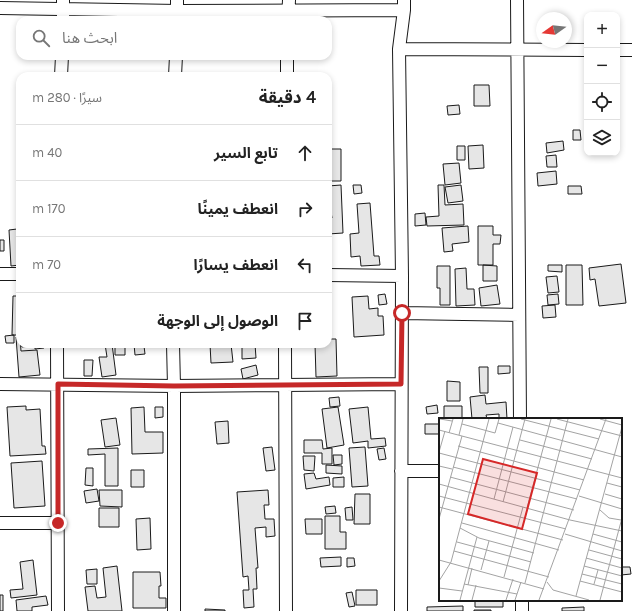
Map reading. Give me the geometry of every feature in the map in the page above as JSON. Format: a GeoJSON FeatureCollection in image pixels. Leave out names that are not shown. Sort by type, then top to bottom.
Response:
{"type":"FeatureCollection","features":[{"type":"Feature","properties":{"kind":"street"},"geometry":{"type":"LineString","coordinates":[[517,0],[520,418]]}},
{"type":"Feature","properties":{"kind":"street"},"geometry":{"type":"LineString","coordinates":[[0,8],[63,10],[289,10],[404,5],[398,49],[402,276],[401,611]]}},
{"type":"Feature","properties":{"kind":"street"},"geometry":{"type":"LineString","coordinates":[[398,49],[584,50]]}},
{"type":"Feature","properties":{"kind":"street"},"geometry":{"type":"LineString","coordinates":[[620,50],[632,50]]}},
{"type":"Feature","properties":{"kind":"street"},"geometry":{"type":"LineString","coordinates":[[61,72],[62,60]]}},
{"type":"Feature","properties":{"kind":"street"},"geometry":{"type":"LineString","coordinates":[[175,72],[176,60]]}},
{"type":"Feature","properties":{"kind":"street"},"geometry":{"type":"LineString","coordinates":[[286,72],[287,60]]}},
{"type":"Feature","properties":{"kind":"street"},"geometry":{"type":"LineString","coordinates":[[0,274],[16,274]]}},
{"type":"Feature","properties":{"kind":"street"},"geometry":{"type":"LineString","coordinates":[[332,275],[402,276]]}},
{"type":"Feature","properties":{"kind":"street"},"geometry":{"type":"LineString","coordinates":[[402,313],[519,315]]}},
{"type":"Feature","properties":{"kind":"street"},"geometry":{"type":"LineString","coordinates":[[57,348],[58,611]]}},
{"type":"Feature","properties":{"kind":"street"},"geometry":{"type":"LineString","coordinates":[[173,348],[174,611]]}},
{"type":"Feature","properties":{"kind":"street"},"geometry":{"type":"LineString","coordinates":[[285,348],[286,611]]}},
{"type":"Feature","properties":{"kind":"street"},"geometry":{"type":"LineString","coordinates":[[0,384],[174,386],[401,384]]}},
{"type":"Feature","properties":{"kind":"street"},"geometry":{"type":"LineString","coordinates":[[401,470],[439,471]]}},
{"type":"Feature","properties":{"kind":"street"},"geometry":{"type":"LineString","coordinates":[[0,523],[58,523]]}},
{"type":"Feature","properties":{"kind":"building"},"geometry":{"type":"Polygon","coordinates":[[[474,85],[489,85],[490,106],[474,106],[474,85]]]}},
{"type":"Feature","properties":{"kind":"building"},"geometry":{"type":"Polygon","coordinates":[[[459,105],[460,114],[448,115],[447,106],[459,105]]]}},
{"type":"Feature","properties":{"kind":"building"},"geometry":{"type":"Polygon","coordinates":[[[573,130],[580,130],[581,140],[573,140],[573,130]]]}},
{"type":"Feature","properties":{"kind":"building"},"geometry":{"type":"Polygon","coordinates":[[[563,141],[564,150],[547,153],[546,143],[563,141]]]}},
{"type":"Feature","properties":{"kind":"building"},"geometry":{"type":"Polygon","coordinates":[[[483,145],[484,168],[469,169],[468,146],[483,145]]]}},
{"type":"Feature","properties":{"kind":"building"},"geometry":{"type":"Polygon","coordinates":[[[457,146],[465,146],[465,160],[457,160],[457,146]]]}},
{"type":"Feature","properties":{"kind":"building"},"geometry":{"type":"Polygon","coordinates":[[[332,149],[341,149],[341,181],[332,181],[332,149]]]}},
{"type":"Feature","properties":{"kind":"building"},"geometry":{"type":"Polygon","coordinates":[[[556,155],[557,167],[547,167],[546,156],[556,155]]]}},
{"type":"Feature","properties":{"kind":"building"},"geometry":{"type":"Polygon","coordinates":[[[459,163],[461,183],[445,185],[443,164],[459,163]]]}},
{"type":"Feature","properties":{"kind":"building"},"geometry":{"type":"Polygon","coordinates":[[[556,171],[557,184],[538,186],[537,173],[556,171]]]}},
{"type":"Feature","properties":{"kind":"building"},"geometry":{"type":"Polygon","coordinates":[[[341,185],[343,233],[332,234],[332,186],[341,185]]]}},
{"type":"Feature","properties":{"kind":"building"},"geometry":{"type":"Polygon","coordinates":[[[353,185],[361,185],[362,193],[354,194],[353,185]]]}},
{"type":"Feature","properties":{"kind":"building"},"geometry":{"type":"Polygon","coordinates":[[[438,185],[444,185],[445,205],[463,204],[464,225],[427,226],[426,217],[439,216],[438,185]]]}},
{"type":"Feature","properties":{"kind":"building"},"geometry":{"type":"Polygon","coordinates":[[[461,185],[463,201],[448,203],[445,187],[461,185]]]}},
{"type":"Feature","properties":{"kind":"building"},"geometry":{"type":"Polygon","coordinates":[[[568,186],[581,186],[582,194],[568,194],[568,186]]]}},
{"type":"Feature","properties":{"kind":"building"},"geometry":{"type":"Polygon","coordinates":[[[370,203],[374,256],[379,256],[380,265],[361,266],[360,256],[351,257],[350,234],[359,233],[357,204],[370,203]]]}},
{"type":"Feature","properties":{"kind":"building"},"geometry":{"type":"Polygon","coordinates":[[[425,213],[426,225],[415,226],[415,214],[425,213]]]}},
{"type":"Feature","properties":{"kind":"building"},"geometry":{"type":"Polygon","coordinates":[[[468,226],[469,242],[452,244],[453,251],[444,252],[442,228],[468,226]]]}},
{"type":"Feature","properties":{"kind":"building"},"geometry":{"type":"Polygon","coordinates":[[[478,226],[493,226],[493,235],[501,235],[500,244],[493,244],[493,265],[478,265],[478,226]]]}},
{"type":"Feature","properties":{"kind":"building"},"geometry":{"type":"Polygon","coordinates":[[[16,229],[16,265],[11,266],[9,230],[16,229]]]}},
{"type":"Feature","properties":{"kind":"building"},"geometry":{"type":"Polygon","coordinates":[[[0,240],[4,240],[4,251],[0,251],[0,240]]]}},
{"type":"Feature","properties":{"kind":"building"},"geometry":{"type":"Polygon","coordinates":[[[621,264],[626,303],[599,306],[595,279],[590,280],[589,268],[621,264]]]}},
{"type":"Feature","properties":{"kind":"building"},"geometry":{"type":"Polygon","coordinates":[[[483,265],[497,266],[497,281],[483,281],[483,265]]]}},
{"type":"Feature","properties":{"kind":"building"},"geometry":{"type":"Polygon","coordinates":[[[548,265],[562,265],[562,272],[548,271],[548,265]]]}},
{"type":"Feature","properties":{"kind":"building"},"geometry":{"type":"Polygon","coordinates":[[[566,265],[582,265],[583,305],[566,305],[566,265]]]}},
{"type":"Feature","properties":{"kind":"building"},"geometry":{"type":"Polygon","coordinates":[[[437,266],[450,266],[450,305],[440,305],[440,288],[437,288],[437,266]]]}},
{"type":"Feature","properties":{"kind":"building"},"geometry":{"type":"Polygon","coordinates":[[[466,268],[467,289],[474,289],[475,305],[456,306],[455,269],[466,268]]]}},
{"type":"Feature","properties":{"kind":"building"},"geometry":{"type":"Polygon","coordinates":[[[557,276],[559,292],[548,293],[546,277],[557,276]]]}},
{"type":"Feature","properties":{"kind":"building"},"geometry":{"type":"Polygon","coordinates":[[[497,285],[500,304],[481,306],[479,288],[497,285]]]}},
{"type":"Feature","properties":{"kind":"building"},"geometry":{"type":"Polygon","coordinates":[[[385,294],[387,304],[379,305],[378,295],[385,294]]]}},
{"type":"Feature","properties":{"kind":"building"},"geometry":{"type":"Polygon","coordinates":[[[558,294],[559,304],[548,305],[547,295],[558,294]]]}},
{"type":"Feature","properties":{"kind":"building"},"geometry":{"type":"Polygon","coordinates":[[[13,296],[16,296],[16,335],[12,335],[13,296]]]}},
{"type":"Feature","properties":{"kind":"building"},"geometry":{"type":"Polygon","coordinates":[[[368,296],[369,309],[378,308],[378,316],[383,316],[384,335],[354,337],[352,297],[368,296]]]}},
{"type":"Feature","properties":{"kind":"building"},"geometry":{"type":"Polygon","coordinates":[[[555,305],[556,317],[543,318],[542,306],[555,305]]]}},
{"type":"Feature","properties":{"kind":"building"},"geometry":{"type":"Polygon","coordinates":[[[14,335],[14,343],[6,343],[5,336],[14,335]]]}},
{"type":"Feature","properties":{"kind":"building"},"geometry":{"type":"Polygon","coordinates":[[[332,339],[336,339],[337,376],[316,377],[315,348],[332,348],[332,339]]]}},
{"type":"Feature","properties":{"kind":"building"},"geometry":{"type":"Polygon","coordinates":[[[17,348],[21,348],[21,351],[37,350],[40,375],[19,377],[17,348]]]}},
{"type":"Feature","properties":{"kind":"building"},"geometry":{"type":"Polygon","coordinates":[[[106,348],[113,348],[116,375],[102,377],[99,357],[107,357],[106,348]]]}},
{"type":"Feature","properties":{"kind":"building"},"geometry":{"type":"Polygon","coordinates":[[[115,348],[125,348],[125,355],[115,355],[115,348]]]}},
{"type":"Feature","properties":{"kind":"building"},"geometry":{"type":"Polygon","coordinates":[[[134,348],[144,348],[145,354],[135,355],[134,348]]]}},
{"type":"Feature","properties":{"kind":"building"},"geometry":{"type":"Polygon","coordinates":[[[210,348],[231,348],[233,362],[211,363],[210,348]]]}},
{"type":"Feature","properties":{"kind":"building"},"geometry":{"type":"Polygon","coordinates":[[[242,348],[255,348],[256,358],[242,359],[242,348]]]}},
{"type":"Feature","properties":{"kind":"building"},"geometry":{"type":"Polygon","coordinates":[[[84,360],[93,360],[92,376],[84,376],[84,360]]]}},
{"type":"Feature","properties":{"kind":"building"},"geometry":{"type":"Polygon","coordinates":[[[256,365],[258,375],[243,379],[241,369],[256,365]]]}},
{"type":"Feature","properties":{"kind":"building"},"geometry":{"type":"Polygon","coordinates":[[[498,366],[510,366],[510,373],[498,374],[498,366]]]}},
{"type":"Feature","properties":{"kind":"building"},"geometry":{"type":"Polygon","coordinates":[[[479,367],[488,367],[488,393],[480,393],[479,367]]]}},
{"type":"Feature","properties":{"kind":"building"},"geometry":{"type":"Polygon","coordinates":[[[447,381],[460,382],[460,401],[447,401],[447,381]]]}},
{"type":"Feature","properties":{"kind":"building"},"geometry":{"type":"Polygon","coordinates":[[[485,395],[486,404],[506,402],[507,418],[499,418],[499,414],[486,415],[487,418],[472,418],[470,397],[485,395]]]}},
{"type":"Feature","properties":{"kind":"building"},"geometry":{"type":"Polygon","coordinates":[[[339,397],[340,406],[330,407],[329,398],[339,397]]]}},
{"type":"Feature","properties":{"kind":"building"},"geometry":{"type":"Polygon","coordinates":[[[437,405],[438,413],[427,414],[426,407],[437,405]]]}},
{"type":"Feature","properties":{"kind":"building"},"geometry":{"type":"Polygon","coordinates":[[[26,406],[26,410],[40,409],[42,446],[45,446],[46,454],[10,456],[7,407],[26,406]]]}},
{"type":"Feature","properties":{"kind":"building"},"geometry":{"type":"Polygon","coordinates":[[[444,406],[462,406],[462,418],[444,418],[444,406]]]}},
{"type":"Feature","properties":{"kind":"building"},"geometry":{"type":"Polygon","coordinates":[[[144,407],[145,432],[163,432],[163,453],[132,454],[131,408],[144,407]]]}},
{"type":"Feature","properties":{"kind":"building"},"geometry":{"type":"Polygon","coordinates":[[[155,407],[163,407],[163,417],[155,418],[155,407]]]}},
{"type":"Feature","properties":{"kind":"building"},"geometry":{"type":"Polygon","coordinates":[[[338,407],[344,445],[327,448],[322,409],[338,407]]]}},
{"type":"Feature","properties":{"kind":"building"},"geometry":{"type":"Polygon","coordinates":[[[368,407],[371,439],[385,438],[386,446],[368,448],[368,441],[353,443],[349,409],[368,407]]]}},
{"type":"Feature","properties":{"kind":"building"},"geometry":{"type":"Polygon","coordinates":[[[116,418],[120,445],[105,447],[101,420],[116,418]]]}},
{"type":"Feature","properties":{"kind":"building"},"geometry":{"type":"Polygon","coordinates":[[[228,421],[229,443],[217,444],[215,422],[228,421]]]}},
{"type":"Feature","properties":{"kind":"building"},"geometry":{"type":"Polygon","coordinates":[[[425,424],[439,424],[439,434],[425,434],[425,424]]]}},
{"type":"Feature","properties":{"kind":"building"},"geometry":{"type":"Polygon","coordinates":[[[304,440],[322,440],[323,449],[332,448],[332,464],[322,464],[322,453],[304,453],[304,440]]]}},
{"type":"Feature","properties":{"kind":"building"},"geometry":{"type":"Polygon","coordinates":[[[272,447],[275,470],[266,471],[263,448],[272,447]]]}},
{"type":"Feature","properties":{"kind":"building"},"geometry":{"type":"Polygon","coordinates":[[[365,447],[368,486],[352,487],[349,448],[365,447]]]}},
{"type":"Feature","properties":{"kind":"building"},"geometry":{"type":"Polygon","coordinates":[[[118,448],[118,486],[105,486],[105,454],[88,455],[88,449],[118,448]]]}},
{"type":"Feature","properties":{"kind":"building"},"geometry":{"type":"Polygon","coordinates":[[[384,448],[386,459],[379,460],[377,449],[384,448]]]}},
{"type":"Feature","properties":{"kind":"building"},"geometry":{"type":"Polygon","coordinates":[[[333,455],[342,455],[342,464],[334,465],[333,455]]]}},
{"type":"Feature","properties":{"kind":"building"},"geometry":{"type":"Polygon","coordinates":[[[303,456],[315,456],[314,471],[304,470],[303,456]]]}},
{"type":"Feature","properties":{"kind":"building"},"geometry":{"type":"Polygon","coordinates":[[[42,461],[45,506],[14,508],[11,463],[42,461]]]}},
{"type":"Feature","properties":{"kind":"building"},"geometry":{"type":"Polygon","coordinates":[[[326,465],[342,466],[342,474],[326,473],[326,465]]]}},
{"type":"Feature","properties":{"kind":"building"},"geometry":{"type":"Polygon","coordinates":[[[86,468],[93,468],[93,486],[85,485],[86,468]]]}},
{"type":"Feature","properties":{"kind":"building"},"geometry":{"type":"Polygon","coordinates":[[[131,470],[144,470],[144,487],[131,487],[131,470]]]}},
{"type":"Feature","properties":{"kind":"building"},"geometry":{"type":"Polygon","coordinates":[[[314,473],[316,479],[329,477],[330,485],[306,489],[304,474],[314,473]]]}},
{"type":"Feature","properties":{"kind":"building"},"geometry":{"type":"Polygon","coordinates":[[[344,477],[344,487],[333,487],[333,478],[344,477]]]}},
{"type":"Feature","properties":{"kind":"building"},"geometry":{"type":"Polygon","coordinates":[[[97,489],[99,501],[86,503],[84,491],[97,489]]]}},
{"type":"Feature","properties":{"kind":"building"},"geometry":{"type":"Polygon","coordinates":[[[99,490],[122,490],[122,507],[100,506],[99,490]]]}},
{"type":"Feature","properties":{"kind":"building"},"geometry":{"type":"Polygon","coordinates":[[[268,490],[269,505],[264,505],[265,519],[274,519],[275,536],[266,537],[266,527],[255,528],[258,568],[256,568],[257,589],[253,589],[254,607],[244,608],[243,590],[249,590],[248,576],[243,577],[237,492],[268,490]]]}},
{"type":"Feature","properties":{"kind":"building"},"geometry":{"type":"Polygon","coordinates":[[[355,494],[370,494],[370,524],[354,524],[355,494]]]}},
{"type":"Feature","properties":{"kind":"building"},"geometry":{"type":"Polygon","coordinates":[[[335,506],[336,513],[326,514],[325,507],[335,506]]]}},
{"type":"Feature","properties":{"kind":"building"},"geometry":{"type":"Polygon","coordinates":[[[352,507],[353,520],[346,520],[345,508],[352,507]]]}},
{"type":"Feature","properties":{"kind":"building"},"geometry":{"type":"Polygon","coordinates":[[[99,508],[119,508],[119,527],[99,527],[99,508]]]}},
{"type":"Feature","properties":{"kind":"building"},"geometry":{"type":"Polygon","coordinates":[[[325,516],[340,516],[340,532],[346,532],[346,549],[325,549],[325,516]]]}},
{"type":"Feature","properties":{"kind":"building"},"geometry":{"type":"Polygon","coordinates":[[[150,518],[151,549],[137,550],[136,519],[150,518]]]}},
{"type":"Feature","properties":{"kind":"building"},"geometry":{"type":"Polygon","coordinates":[[[305,519],[322,519],[322,534],[306,534],[305,519]]]}},
{"type":"Feature","properties":{"kind":"building"},"geometry":{"type":"Polygon","coordinates":[[[341,557],[341,566],[321,567],[320,558],[341,557]]]}},
{"type":"Feature","properties":{"kind":"building"},"geometry":{"type":"Polygon","coordinates":[[[347,558],[354,558],[355,566],[347,567],[347,558]]]}},
{"type":"Feature","properties":{"kind":"building"},"geometry":{"type":"Polygon","coordinates":[[[33,560],[37,595],[11,598],[10,590],[23,589],[20,562],[33,560]]]}},
{"type":"Feature","properties":{"kind":"building"},"geometry":{"type":"Polygon","coordinates":[[[117,566],[122,611],[88,611],[85,587],[95,586],[97,598],[106,597],[103,568],[117,566]]]}},
{"type":"Feature","properties":{"kind":"building"},"geometry":{"type":"Polygon","coordinates":[[[622,567],[630,567],[631,574],[622,575],[622,567]]]}},
{"type":"Feature","properties":{"kind":"building"},"geometry":{"type":"Polygon","coordinates":[[[97,569],[97,584],[87,584],[86,570],[97,569]]]}},
{"type":"Feature","properties":{"kind":"building"},"geometry":{"type":"Polygon","coordinates":[[[133,572],[160,572],[161,586],[159,586],[159,598],[166,598],[166,608],[133,608],[133,572]]]}},
{"type":"Feature","properties":{"kind":"building"},"geometry":{"type":"Polygon","coordinates":[[[356,590],[377,590],[377,605],[356,605],[356,590]]]}},
{"type":"Feature","properties":{"kind":"building"},"geometry":{"type":"Polygon","coordinates":[[[352,592],[355,606],[349,607],[346,593],[352,592]]]}},
{"type":"Feature","properties":{"kind":"building"},"geometry":{"type":"Polygon","coordinates":[[[0,595],[3,595],[3,611],[0,611],[0,595]]]}},
{"type":"Feature","properties":{"kind":"building"},"geometry":{"type":"Polygon","coordinates":[[[46,596],[48,605],[32,607],[32,611],[17,611],[16,600],[46,596]]]}},
{"type":"Feature","properties":{"kind":"building"},"geometry":{"type":"Polygon","coordinates":[[[475,601],[503,601],[503,607],[475,607],[475,601]]]}},
{"type":"Feature","properties":{"kind":"building"},"geometry":{"type":"Polygon","coordinates":[[[463,606],[463,611],[427,611],[427,607],[463,606]]]}},
{"type":"Feature","properties":{"kind":"building"},"geometry":{"type":"Polygon","coordinates":[[[584,607],[584,611],[562,611],[562,608],[584,607]]]}},
{"type":"Feature","properties":{"kind":"building"},"geometry":{"type":"Polygon","coordinates":[[[205,609],[225,610],[225,611],[205,611],[205,609]]]}},
{"type":"Feature","properties":{"kind":"building"},"geometry":{"type":"Polygon","coordinates":[[[491,610],[491,611],[474,611],[491,610]]]}},
{"type":"Feature","properties":{"kind":"route"},"geometry":{"type":"LineString","coordinates":[[58,523],[58,384],[174,386],[401,384],[402,313]]}}]}
